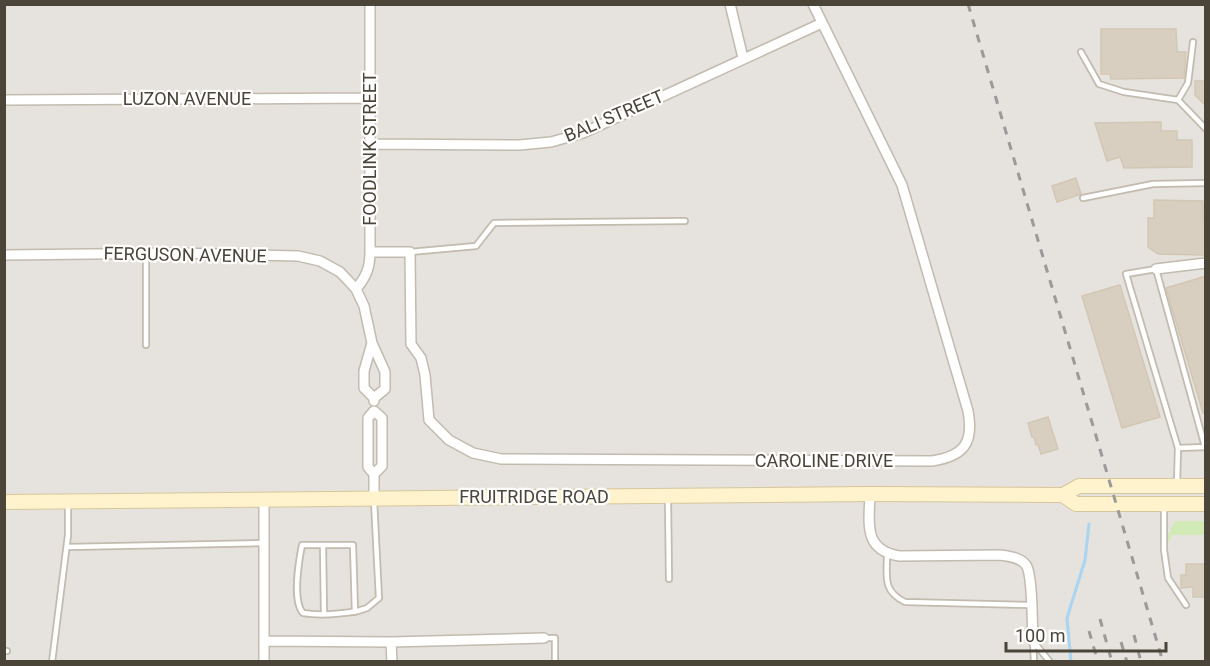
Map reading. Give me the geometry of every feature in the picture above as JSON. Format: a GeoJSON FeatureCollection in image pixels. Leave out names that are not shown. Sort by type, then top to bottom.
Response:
{"type":"FeatureCollection","features":[{"type":"Feature","properties":{"kind":"main road","name":"FRUITRIDGE ROAD"},"geometry":{"type":"LineString","coordinates":[[4,502],[1063,495],[1079,486],[1206,486]]}},
{"type":"Feature","properties":{"kind":"main road","name":"FRUITRIDGE ROAD"},"geometry":{"type":"LineString","coordinates":[[1063,495],[1076,504],[1206,504]]}},
{"type":"Feature","properties":{"kind":"street","name":"FOODLINK STREET"},"geometry":{"type":"LineString","coordinates":[[356,289],[370,266],[370,4]]}},
{"type":"Feature","properties":{"kind":"street"},"geometry":{"type":"LineString","coordinates":[[730,4],[743,58]]}},
{"type":"Feature","properties":{"kind":"street","name":"CAROLINE DRIVE"},"geometry":{"type":"LineString","coordinates":[[410,252],[411,344],[421,358],[429,420],[448,440],[474,453],[501,459],[932,461],[951,458],[965,446],[971,429],[969,411],[906,196],[813,4]]}},
{"type":"Feature","properties":{"kind":"street","name":"BALI STREET"},"geometry":{"type":"LineString","coordinates":[[370,144],[519,145],[583,134],[822,23]]}},
{"type":"Feature","properties":{"kind":"street","name":"LUZON AVENUE"},"geometry":{"type":"LineString","coordinates":[[4,100],[370,98]]}},
{"type":"Feature","properties":{"kind":"street"},"geometry":{"type":"LineString","coordinates":[[370,252],[410,252]]}},
{"type":"Feature","properties":{"kind":"street","name":"FERGUSON AVENUE"},"geometry":{"type":"LineString","coordinates":[[4,255],[298,256],[320,261],[340,272],[356,289]]}},
{"type":"Feature","properties":{"kind":"street"},"geometry":{"type":"LineString","coordinates":[[1156,269],[1206,263]]}},
{"type":"Feature","properties":{"kind":"street"},"geometry":{"type":"LineString","coordinates":[[356,289],[364,306],[372,344],[385,372],[385,389],[374,398]]}},
{"type":"Feature","properties":{"kind":"street"},"geometry":{"type":"LineString","coordinates":[[372,344],[364,372],[364,388],[374,398],[374,411],[368,418],[368,467],[374,474],[374,498]]}},
{"type":"Feature","properties":{"kind":"street"},"geometry":{"type":"LineString","coordinates":[[374,411],[382,418],[382,466],[374,474]]}},
{"type":"Feature","properties":{"kind":"street"},"geometry":{"type":"LineString","coordinates":[[870,495],[869,528],[873,543],[887,554],[899,556],[1000,555],[1014,557],[1026,565],[1030,580],[1033,641]]}},
{"type":"Feature","properties":{"kind":"street"},"geometry":{"type":"LineString","coordinates":[[264,499],[264,662]]}},
{"type":"Feature","properties":{"kind":"street"},"geometry":{"type":"LineString","coordinates":[[264,641],[391,642],[544,638]]}},
{"type":"Feature","properties":{"kind":"street"},"geometry":{"type":"LineString","coordinates":[[391,642],[392,662]]}},
{"type":"Feature","properties":{"kind":"lane"},"geometry":{"type":"LineString","coordinates":[[1178,100],[1188,84],[1193,42]]}},
{"type":"Feature","properties":{"kind":"lane"},"geometry":{"type":"LineString","coordinates":[[1081,52],[1099,84],[1124,92],[1178,100],[1206,129]]}},
{"type":"Feature","properties":{"kind":"lane"},"geometry":{"type":"LineString","coordinates":[[1083,198],[1153,184],[1206,183]]}},
{"type":"Feature","properties":{"kind":"lane"},"geometry":{"type":"LineString","coordinates":[[410,252],[476,246],[494,223],[685,221]]}},
{"type":"Feature","properties":{"kind":"lane"},"geometry":{"type":"LineString","coordinates":[[146,254],[146,345]]}},
{"type":"Feature","properties":{"kind":"lane"},"geometry":{"type":"LineString","coordinates":[[1177,486],[1178,448],[1126,274],[1156,269],[1205,447],[1178,448]]}},
{"type":"Feature","properties":{"kind":"lane"},"geometry":{"type":"LineString","coordinates":[[668,496],[669,579]]}},
{"type":"Feature","properties":{"kind":"lane"},"geometry":{"type":"LineString","coordinates":[[355,612],[353,545],[302,545],[298,564],[298,604],[301,611],[309,614],[355,612],[367,608],[379,598],[374,498]]}},
{"type":"Feature","properties":{"kind":"lane"},"geometry":{"type":"LineString","coordinates":[[52,662],[67,547],[68,501]]}},
{"type":"Feature","properties":{"kind":"lane"},"geometry":{"type":"LineString","coordinates":[[1164,504],[1164,550],[1168,578],[1186,605]]}},
{"type":"Feature","properties":{"kind":"lane"},"geometry":{"type":"LineString","coordinates":[[67,547],[264,543]]}},
{"type":"Feature","properties":{"kind":"lane"},"geometry":{"type":"LineString","coordinates":[[323,545],[324,614]]}},
{"type":"Feature","properties":{"kind":"lane"},"geometry":{"type":"LineString","coordinates":[[887,554],[889,590],[893,597],[905,602],[1031,605]]}},
{"type":"Feature","properties":{"kind":"lane"},"geometry":{"type":"LineString","coordinates":[[544,638],[555,638],[555,662]]}},
{"type":"Feature","properties":{"kind":"lane"},"geometry":{"type":"LineString","coordinates":[[1033,641],[1034,662]]}},
{"type":"Feature","properties":{"kind":"lane"},"geometry":{"type":"LineString","coordinates":[[1033,641],[1050,662]]}},
{"type":"Feature","properties":{"kind":"shaded area"},"geometry":{"type":"Polygon","coordinates":[[[5,5],[1205,5],[1205,661],[5,661],[5,5]]]}},
{"type":"Feature","properties":{"kind":"green space"},"geometry":{"type":"Polygon","coordinates":[[[1175,521],[1205,521],[1205,535],[1172,535],[1169,542],[1165,541],[1175,521]]]}},
{"type":"Feature","properties":{"kind":"building"},"geometry":{"type":"Polygon","coordinates":[[[1101,29],[1176,29],[1177,52],[1186,52],[1184,78],[1111,79],[1110,74],[1101,74],[1101,29]]]}},
{"type":"Feature","properties":{"kind":"building"},"geometry":{"type":"Polygon","coordinates":[[[1195,81],[1206,81],[1206,106],[1195,95],[1195,81]]]}},
{"type":"Feature","properties":{"kind":"building"},"geometry":{"type":"Polygon","coordinates":[[[1161,122],[1161,131],[1177,131],[1177,140],[1192,140],[1192,167],[1124,168],[1120,157],[1107,161],[1095,123],[1161,122]]]}},
{"type":"Feature","properties":{"kind":"building"},"geometry":{"type":"Polygon","coordinates":[[[1076,178],[1081,194],[1057,202],[1052,186],[1076,178]]]}},
{"type":"Feature","properties":{"kind":"building"},"geometry":{"type":"Polygon","coordinates":[[[1154,200],[1203,201],[1203,220],[1206,220],[1206,255],[1158,254],[1148,247],[1148,218],[1154,218],[1154,200]]]}},
{"type":"Feature","properties":{"kind":"building"},"geometry":{"type":"Polygon","coordinates":[[[1206,276],[1206,412],[1203,413],[1166,288],[1206,276]]]}},
{"type":"Feature","properties":{"kind":"building"},"geometry":{"type":"Polygon","coordinates":[[[1120,285],[1160,417],[1122,428],[1082,296],[1120,285]]]}},
{"type":"Feature","properties":{"kind":"building"},"geometry":{"type":"Polygon","coordinates":[[[1048,417],[1058,449],[1041,454],[1028,423],[1048,417]]]}},
{"type":"Feature","properties":{"kind":"building"},"geometry":{"type":"Polygon","coordinates":[[[1186,564],[1206,564],[1206,597],[1193,597],[1193,587],[1181,588],[1181,575],[1186,575],[1186,564]]]}},
{"type":"Feature","properties":{"kind":"waterway"},"geometry":{"type":"LineString","coordinates":[[1071,662],[1067,618],[1085,560],[1089,524]]}},
{"type":"Feature","properties":{"kind":"railway"},"geometry":{"type":"LineString","coordinates":[[968,4],[1163,662]]}},
{"type":"Feature","properties":{"kind":"railway"},"geometry":{"type":"LineString","coordinates":[[1100,619],[1112,662]]}},
{"type":"Feature","properties":{"kind":"railway"},"geometry":{"type":"LineString","coordinates":[[1089,631],[1098,662]]}},
{"type":"Feature","properties":{"kind":"railway"},"geometry":{"type":"LineString","coordinates":[[1134,635],[1141,662]]}},
{"type":"Feature","properties":{"kind":"railway"},"geometry":{"type":"LineString","coordinates":[[1121,642],[1127,662]]}}]}
